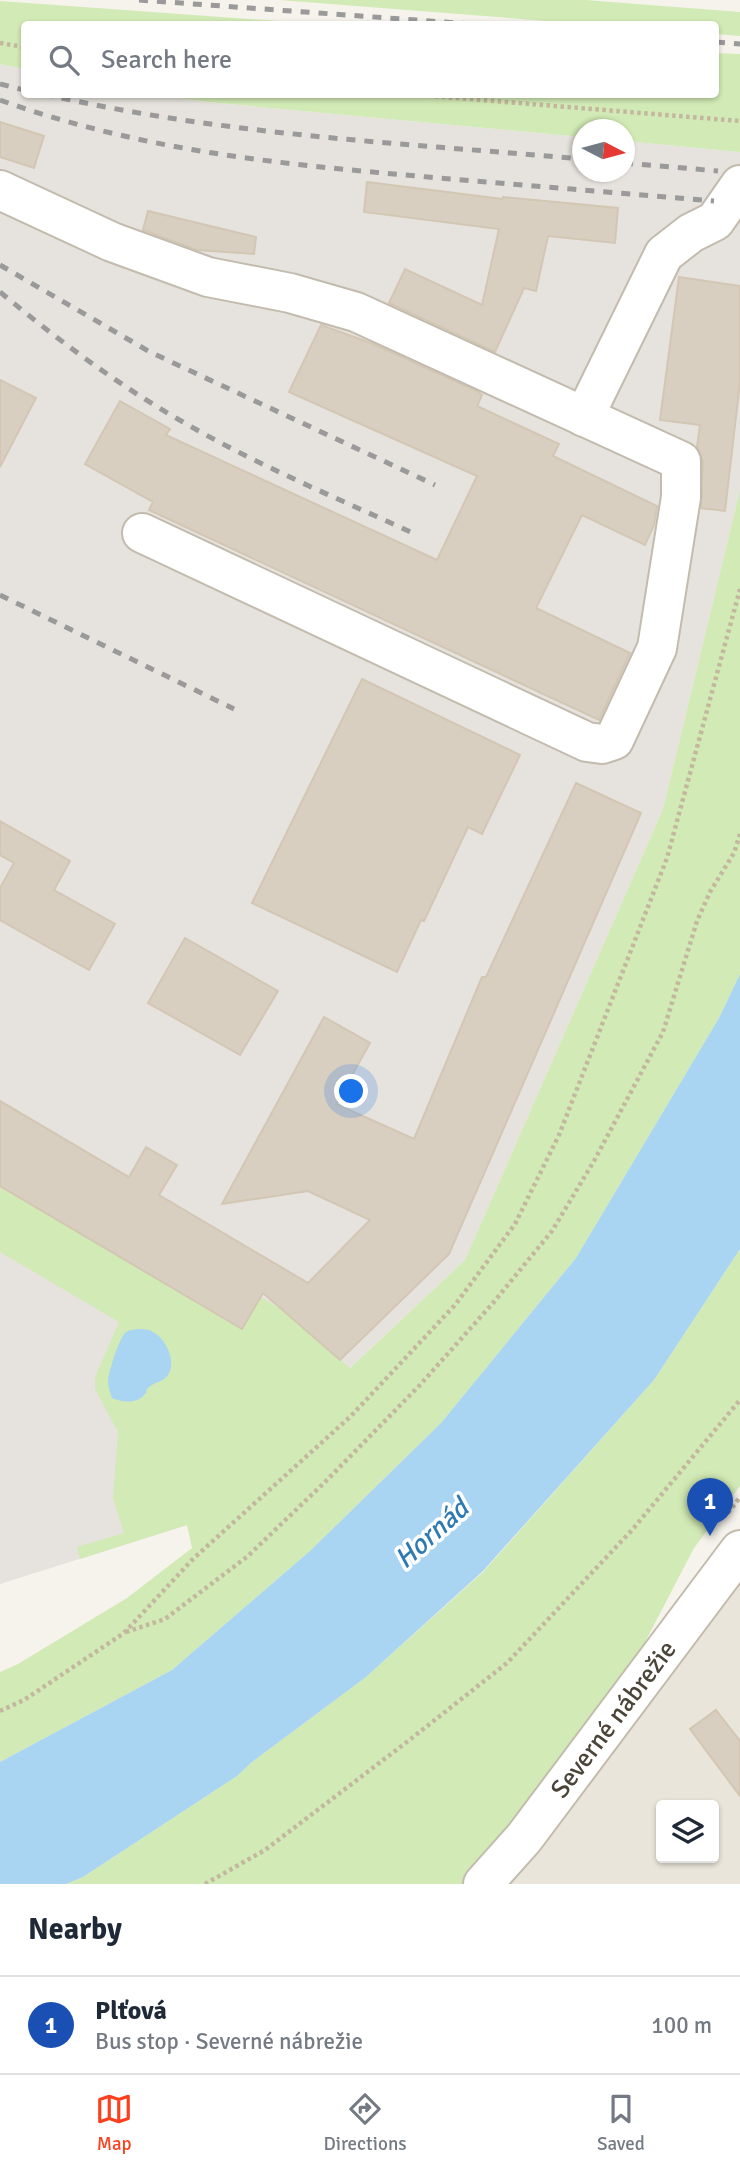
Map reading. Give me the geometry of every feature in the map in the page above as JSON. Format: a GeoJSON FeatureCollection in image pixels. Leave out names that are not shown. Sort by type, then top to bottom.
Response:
{"type":"FeatureCollection","features":[{"type":"Feature","properties":{"kind":"street"},"geometry":{"type":"LineString","coordinates":[[584,417],[664,254],[691,233],[715,221],[740,185]]}},
{"type":"Feature","properties":{"kind":"street"},"geometry":{"type":"LineString","coordinates":[[0,190],[112,242],[208,277],[290,293],[356,312],[681,461],[681,497],[657,648],[614,740],[602,744],[587,742],[142,533]]}},
{"type":"Feature","properties":{"kind":"street","name":"Severné nábrežie"},"geometry":{"type":"LineString","coordinates":[[483,1884],[524,1838],[740,1550]]}},
{"type":"Feature","properties":{"kind":"path"},"geometry":{"type":"LineString","coordinates":[[0,43],[21,46]]}},
{"type":"Feature","properties":{"kind":"path"},"geometry":{"type":"LineString","coordinates":[[456,98],[740,121]]}},
{"type":"Feature","properties":{"kind":"path"},"geometry":{"type":"LineString","coordinates":[[0,1711],[24,1700],[124,1633],[192,1559],[351,1416],[455,1305],[515,1224],[559,1135],[667,858],[740,589]]}},
{"type":"Feature","properties":{"kind":"path"},"geometry":{"type":"LineString","coordinates":[[124,1633],[165,1619],[248,1556],[326,1482],[419,1386],[552,1231],[594,1161],[663,1032],[697,921],[710,892],[734,853],[740,834]]}},
{"type":"Feature","properties":{"kind":"path"},"geometry":{"type":"LineString","coordinates":[[205,1884],[265,1850],[507,1663],[632,1530],[740,1400]]}},
{"type":"Feature","properties":{"kind":"shaded area"},"geometry":{"type":"Polygon","coordinates":[[[0,64],[21,68],[21,98],[178,98],[572,136],[572,182],[635,182],[635,142],[740,152],[740,490],[663,809],[465,1260],[187,1525],[0,1584],[0,64]]]}},
{"type":"Feature","properties":{"kind":"shaded area"},"geometry":{"type":"Polygon","coordinates":[[[740,1550],[740,1884],[480,1884],[740,1550]]]}},
{"type":"Feature","properties":{"kind":"green space"},"geometry":{"type":"Polygon","coordinates":[[[279,0],[585,0],[740,12],[740,36],[719,34],[719,21],[547,21],[279,0]]]}},
{"type":"Feature","properties":{"kind":"green space"},"geometry":{"type":"Polygon","coordinates":[[[0,1],[278,21],[21,21],[21,68],[0,64],[0,1]]]}},
{"type":"Feature","properties":{"kind":"green space"},"geometry":{"type":"Polygon","coordinates":[[[719,53],[740,54],[740,152],[635,142],[635,119],[572,119],[572,136],[178,98],[719,98],[719,53]]]}},
{"type":"Feature","properties":{"kind":"green space"},"geometry":{"type":"Polygon","coordinates":[[[740,490],[740,974],[719,1018],[576,1258],[441,1423],[310,1551],[172,1670],[0,1762],[0,1672],[18,1664],[127,1598],[192,1548],[187,1525],[80,1559],[77,1547],[124,1533],[113,1498],[118,1432],[95,1389],[95,1377],[119,1322],[0,1252],[0,1186],[241,1329],[261,1297],[282,1310],[350,1368],[465,1260],[663,809],[740,490]]]}},
{"type":"Feature","properties":{"kind":"green space"},"geometry":{"type":"Polygon","coordinates":[[[740,1249],[740,1486],[694,1548],[643,1646],[478,1884],[66,1884],[83,1877],[237,1776],[366,1677],[483,1572],[654,1380],[740,1249]]]}},
{"type":"Feature","properties":{"kind":"water","name":"Hornád"},"geometry":{"type":"Polygon","coordinates":[[[740,974],[740,1249],[654,1380],[483,1571],[366,1677],[237,1776],[83,1877],[66,1884],[0,1884],[0,1762],[172,1670],[310,1551],[441,1423],[576,1258],[719,1018],[740,974]]]}},
{"type":"Feature","properties":{"kind":"water"},"geometry":{"type":"Polygon","coordinates":[[[145,1329],[158,1335],[169,1351],[171,1364],[166,1377],[149,1387],[140,1399],[128,1402],[112,1398],[108,1381],[123,1335],[127,1331],[145,1329]]]}},
{"type":"Feature","properties":{"kind":"building"},"geometry":{"type":"Polygon","coordinates":[[[0,122],[44,136],[34,168],[0,157],[0,122]]]}},
{"type":"Feature","properties":{"kind":"building"},"geometry":{"type":"Polygon","coordinates":[[[367,182],[503,199],[618,208],[615,243],[548,236],[536,291],[524,288],[495,352],[389,303],[405,269],[482,305],[499,229],[364,212],[367,182]]]}},
{"type":"Feature","properties":{"kind":"building"},"geometry":{"type":"Polygon","coordinates":[[[148,211],[256,237],[254,254],[197,250],[143,230],[148,211]]]}},
{"type":"Feature","properties":{"kind":"building"},"geometry":{"type":"Polygon","coordinates":[[[679,277],[740,286],[740,382],[725,511],[701,508],[703,461],[697,447],[700,425],[660,420],[679,277]]]}},
{"type":"Feature","properties":{"kind":"building"},"geometry":{"type":"Polygon","coordinates":[[[321,325],[371,343],[477,391],[482,395],[477,406],[559,444],[553,456],[657,506],[654,525],[645,545],[582,515],[536,608],[630,653],[599,720],[149,510],[153,502],[85,464],[120,401],[170,429],[166,435],[437,560],[477,476],[289,392],[321,325]]]}},
{"type":"Feature","properties":{"kind":"building"},"geometry":{"type":"Polygon","coordinates":[[[0,380],[36,398],[0,467],[0,380]]]}},
{"type":"Feature","properties":{"kind":"building"},"geometry":{"type":"Polygon","coordinates":[[[362,679],[520,755],[482,834],[468,827],[397,972],[252,903],[362,679]]]}},
{"type":"Feature","properties":{"kind":"building"},"geometry":{"type":"Polygon","coordinates":[[[576,783],[641,813],[449,1254],[340,1360],[263,1293],[242,1329],[0,1186],[0,1101],[129,1177],[146,1147],[177,1165],[159,1195],[308,1283],[370,1220],[308,1191],[222,1204],[324,1017],[370,1043],[336,1104],[414,1139],[482,977],[486,977],[576,783]]]}},
{"type":"Feature","properties":{"kind":"building"},"geometry":{"type":"Polygon","coordinates":[[[0,821],[70,861],[54,890],[115,924],[89,970],[0,920],[0,888],[14,863],[0,855],[0,821]]]}},
{"type":"Feature","properties":{"kind":"building"},"geometry":{"type":"Polygon","coordinates":[[[185,938],[278,991],[240,1055],[148,1003],[185,938]]]}},
{"type":"Feature","properties":{"kind":"building"},"geometry":{"type":"Polygon","coordinates":[[[716,1710],[740,1741],[740,1796],[690,1729],[716,1710]]]}},
{"type":"Feature","properties":{"kind":"railway"},"geometry":{"type":"LineString","coordinates":[[139,0],[430,21]]}},
{"type":"Feature","properties":{"kind":"railway"},"geometry":{"type":"LineString","coordinates":[[719,42],[740,44]]}},
{"type":"Feature","properties":{"kind":"railway"},"geometry":{"type":"LineString","coordinates":[[0,84],[21,89]]}},
{"type":"Feature","properties":{"kind":"railway"},"geometry":{"type":"LineString","coordinates":[[63,98],[177,119],[312,136],[572,158]]}},
{"type":"Feature","properties":{"kind":"railway"},"geometry":{"type":"LineString","coordinates":[[0,100],[106,132],[211,153],[373,172],[714,201]]}},
{"type":"Feature","properties":{"kind":"railway"},"geometry":{"type":"LineString","coordinates":[[635,164],[718,171]]}},
{"type":"Feature","properties":{"kind":"railway"},"geometry":{"type":"LineString","coordinates":[[0,265],[150,352],[435,485]]}},
{"type":"Feature","properties":{"kind":"railway"},"geometry":{"type":"LineString","coordinates":[[0,292],[89,361],[183,422],[268,467],[415,534]]}},
{"type":"Feature","properties":{"kind":"railway"},"geometry":{"type":"LineString","coordinates":[[0,595],[234,709]]}},
{"type":"Feature","properties":{"kind":"place","name":"Plťová"},"geometry":{"type":"Point","coordinates":[710,1536]}}]}
